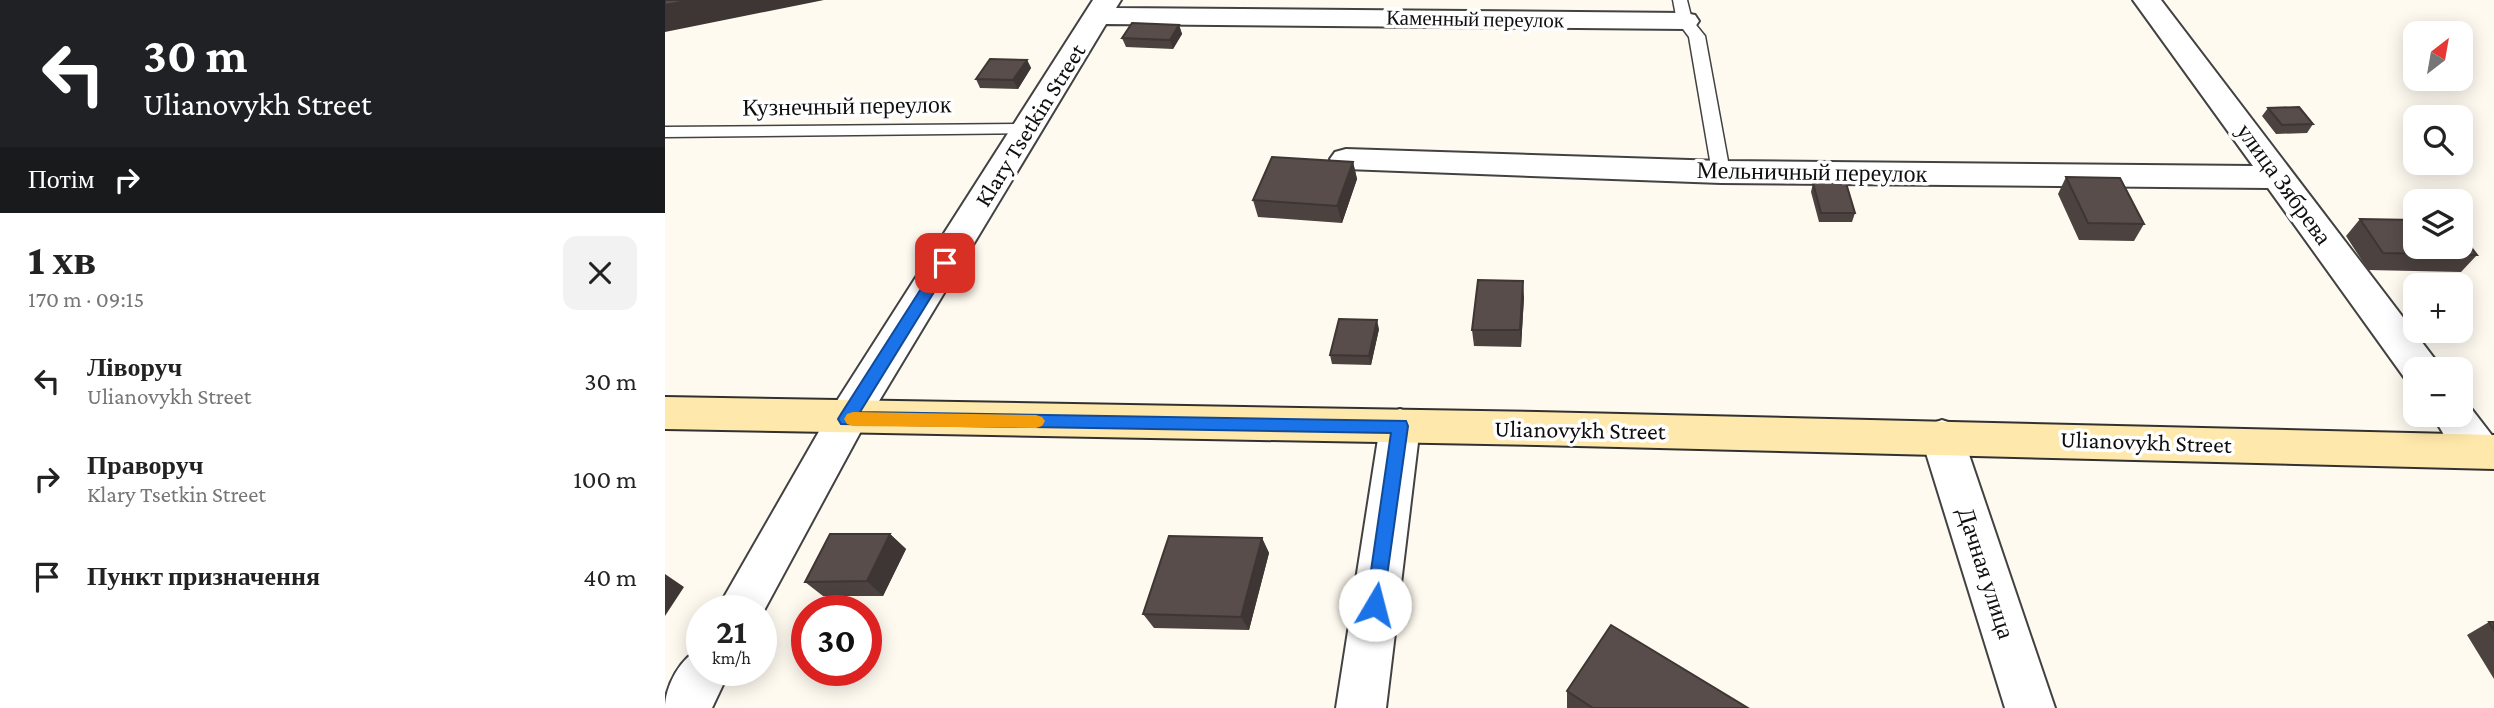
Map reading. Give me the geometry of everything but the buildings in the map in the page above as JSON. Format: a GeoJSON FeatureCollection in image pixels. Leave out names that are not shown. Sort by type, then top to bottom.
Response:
{"type":"FeatureCollection","features":[{"type":"Feature","properties":{"kind":"street","name":"улица Зябрева"},"geometry":{"type":"LineString","coordinates":[[2147,0],[2411,357]]}},
{"type":"Feature","properties":{"kind":"street","name":"Каменный переулок"},"geometry":{"type":"LineString","coordinates":[[1102,8],[1682,11]]}},
{"type":"Feature","properties":{"kind":"street","name":"Klary Tsetkin Street"},"geometry":{"type":"LineString","coordinates":[[748,595],[847,419],[1102,8]]}},
{"type":"Feature","properties":{"kind":"street","name":"Мельничный переулок"},"geometry":{"type":"LineString","coordinates":[[1346,159],[1721,172],[2279,177]]}},
{"type":"Feature","properties":{"kind":"street","name":"Ulianovykh Street"},"geometry":{"type":"LineString","coordinates":[[665,413],[847,419],[1942,437],[2489,458]]}},
{"type":"Feature","properties":{"kind":"street"},"geometry":{"type":"LineString","coordinates":[[1361,708],[1400,426]]}},
{"type":"Feature","properties":{"kind":"street"},"geometry":{"type":"LineString","coordinates":[[2463,427],[2489,458]]}},
{"type":"Feature","properties":{"kind":"street","name":"Дачная улица"},"geometry":{"type":"LineString","coordinates":[[1942,437],[2030,708]]}},
{"type":"Feature","properties":{"kind":"street"},"geometry":{"type":"LineString","coordinates":[[685,708],[697,686]]}},
{"type":"Feature","properties":{"kind":"lane"},"geometry":{"type":"LineString","coordinates":[[1682,11],[1697,36],[1721,172]]}},
{"type":"Feature","properties":{"kind":"lane","name":"Кузнечный переулок"},"geometry":{"type":"LineString","coordinates":[[665,132],[1029,129]]}},
{"type":"Feature","properties":{"kind":"slow traffic"},"geometry":{"type":"LineString","coordinates":[[853,419],[1036,421]]}},
{"type":"Feature","properties":{"kind":"route"},"geometry":{"type":"LineString","coordinates":[[945,263],[847,419],[1400,426],[1375,605]]}}]}
